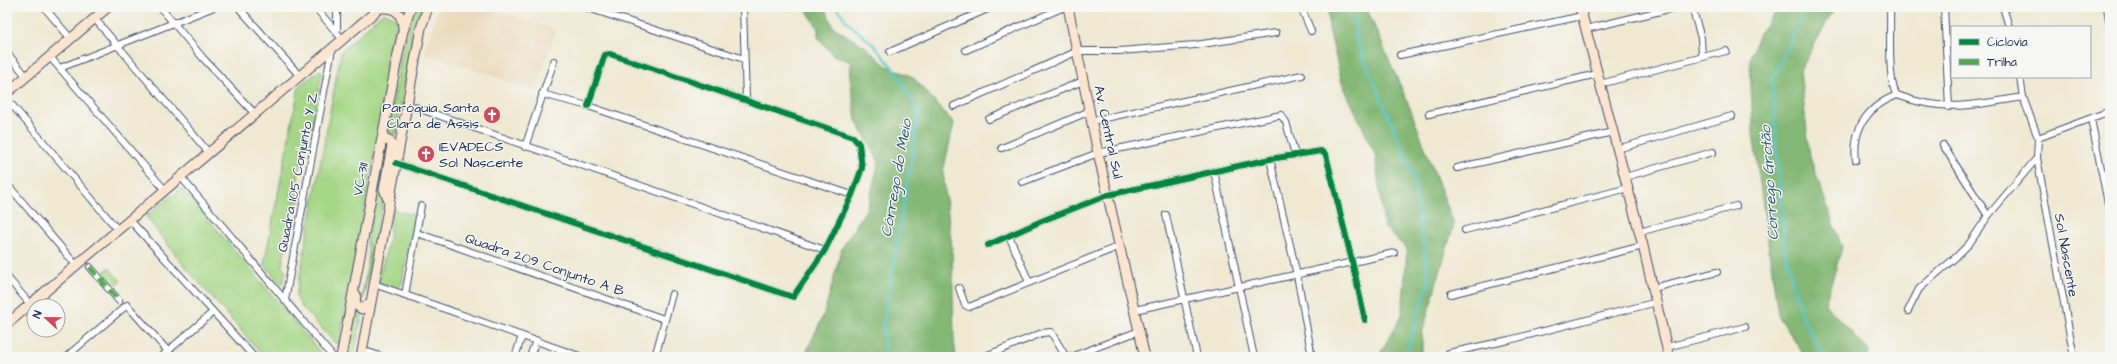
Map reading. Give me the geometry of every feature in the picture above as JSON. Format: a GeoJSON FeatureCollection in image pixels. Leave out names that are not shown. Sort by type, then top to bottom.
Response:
{"type":"FeatureCollection","features":[{"type":"Feature","properties":{"kind":"street"},"geometry":{"type":"LineString","coordinates":[[44,7],[71,39]]}},
{"type":"Feature","properties":{"kind":"street"},"geometry":{"type":"LineString","coordinates":[[7,94],[108,7]]}},
{"type":"Feature","properties":{"kind":"street"},"geometry":{"type":"LineString","coordinates":[[160,7],[255,114]]}},
{"type":"Feature","properties":{"kind":"street"},"geometry":{"type":"LineString","coordinates":[[60,68],[214,7]]}},
{"type":"Feature","properties":{"kind":"street"},"geometry":{"type":"LineString","coordinates":[[238,7],[300,76]]}},
{"type":"Feature","properties":{"kind":"street"},"geometry":{"type":"LineString","coordinates":[[315,7],[340,36]]}},
{"type":"Feature","properties":{"kind":"street"},"geometry":{"type":"LineString","coordinates":[[337,7],[340,36]]}},
{"type":"Feature","properties":{"kind":"street"},"geometry":{"type":"LineString","coordinates":[[37,298],[300,76],[332,48],[340,36],[381,7],[390,7],[397,12],[402,18],[403,31]]}},
{"type":"Feature","properties":{"kind":"street","name":"VC-311"},"geometry":{"type":"LineString","coordinates":[[341,357],[403,31],[411,7]]}},
{"type":"Feature","properties":{"kind":"street"},"geometry":{"type":"LineString","coordinates":[[383,357],[362,353],[420,28],[428,7]]}},
{"type":"Feature","properties":{"kind":"street"},"geometry":{"type":"LineString","coordinates":[[585,7],[744,59]]}},
{"type":"Feature","properties":{"kind":"street"},"geometry":{"type":"LineString","coordinates":[[743,7],[746,100]]}},
{"type":"Feature","properties":{"kind":"street"},"geometry":{"type":"LineString","coordinates":[[890,52],[992,7]]}},
{"type":"Feature","properties":{"kind":"street"},"geometry":{"type":"LineString","coordinates":[[966,50],[1064,7]]}},
{"type":"Feature","properties":{"kind":"street","name":"Av. Central Sul"},"geometry":{"type":"LineString","coordinates":[[1068,7],[1098,153],[1145,357]]}},
{"type":"Feature","properties":{"kind":"street"},"geometry":{"type":"LineString","coordinates":[[1301,7],[1311,31]]}},
{"type":"Feature","properties":{"kind":"street"},"geometry":{"type":"LineString","coordinates":[[1586,28],[1677,7]]}},
{"type":"Feature","properties":{"kind":"street"},"geometry":{"type":"LineString","coordinates":[[1692,7],[1701,38],[1702,56]]}},
{"type":"Feature","properties":{"kind":"street"},"geometry":{"type":"LineString","coordinates":[[1890,7],[1891,67],[1893,86],[1897,95]]}},
{"type":"Feature","properties":{"kind":"street"},"geometry":{"type":"LineString","coordinates":[[1944,7],[1949,107]]}},
{"type":"Feature","properties":{"kind":"street"},"geometry":{"type":"LineString","coordinates":[[2003,7],[2009,26]]}},
{"type":"Feature","properties":{"kind":"street"},"geometry":{"type":"LineString","coordinates":[[2107,7],[2110,26]]}},
{"type":"Feature","properties":{"kind":"street"},"geometry":{"type":"LineString","coordinates":[[1400,55],[1581,12],[1643,246],[1669,357]]}},
{"type":"Feature","properties":{"kind":"street"},"geometry":{"type":"LineString","coordinates":[[95,18],[209,153]]}},
{"type":"Feature","properties":{"kind":"street"},"geometry":{"type":"LineString","coordinates":[[954,106],[1078,51],[1120,51],[1195,45],[1276,33]]}},
{"type":"Feature","properties":{"kind":"street","name":"Quadra 105 Conjunto Y Z"},"geometry":{"type":"LineString","coordinates":[[285,300],[332,48]]}},
{"type":"Feature","properties":{"kind":"street"},"geometry":{"type":"LineString","coordinates":[[1600,84],[1702,56],[1726,51]]}},
{"type":"Feature","properties":{"kind":"street"},"geometry":{"type":"LineString","coordinates":[[7,53],[27,77]]}},
{"type":"Feature","properties":{"kind":"street"},"geometry":{"type":"LineString","coordinates":[[396,163],[793,297],[825,250],[852,195],[862,168],[858,144],[853,137],[610,54],[605,55],[588,106]]}},
{"type":"Feature","properties":{"kind":"street"},"geometry":{"type":"LineString","coordinates":[[50,56],[165,190]]}},
{"type":"Feature","properties":{"kind":"street"},"geometry":{"type":"LineString","coordinates":[[525,147],[554,61]]}},
{"type":"Feature","properties":{"kind":"street"},"geometry":{"type":"LineString","coordinates":[[1429,114],[1597,74]]}},
{"type":"Feature","properties":{"kind":"street"},"geometry":{"type":"LineString","coordinates":[[1092,122],[1302,75]]}},
{"type":"Feature","properties":{"kind":"street","name":"Sol Nascente"},"geometry":{"type":"LineString","coordinates":[[2020,78],[2023,96],[2038,138],[2037,158],[2074,357]]}},
{"type":"Feature","properties":{"kind":"street"},"geometry":{"type":"LineString","coordinates":[[988,119],[1083,81]]}},
{"type":"Feature","properties":{"kind":"street"},"geometry":{"type":"LineString","coordinates":[[542,94],[588,106],[652,129],[852,195]]}},
{"type":"Feature","properties":{"kind":"street"},"geometry":{"type":"LineString","coordinates":[[1856,160],[1854,145],[1866,115],[1881,101],[1897,95],[1922,103],[1949,107],[2023,96]]}},
{"type":"Feature","properties":{"kind":"street"},"geometry":{"type":"LineString","coordinates":[[7,99],[118,230]]}},
{"type":"Feature","properties":{"kind":"street"},"geometry":{"type":"LineString","coordinates":[[406,104],[525,147],[825,250]]}},
{"type":"Feature","properties":{"kind":"street"},"geometry":{"type":"LineString","coordinates":[[1002,148],[1090,111]]}},
{"type":"Feature","properties":{"kind":"street"},"geometry":{"type":"LineString","coordinates":[[2038,138],[2110,111]]}},
{"type":"Feature","properties":{"kind":"street"},"geometry":{"type":"LineString","coordinates":[[1022,182],[1098,153],[1281,116],[1286,122],[1294,155]]}},
{"type":"Feature","properties":{"kind":"street"},"geometry":{"type":"LineString","coordinates":[[1617,149],[1732,116]]}},
{"type":"Feature","properties":{"kind":"street"},"geometry":{"type":"LineString","coordinates":[[2091,119],[2110,213]]}},
{"type":"Feature","properties":{"kind":"street"},"geometry":{"type":"LineString","coordinates":[[1457,168],[1613,132]]}},
{"type":"Feature","properties":{"kind":"street"},"geometry":{"type":"LineString","coordinates":[[381,143],[386,139],[389,140],[392,145],[384,189],[389,202]]}},
{"type":"Feature","properties":{"kind":"street"},"geometry":{"type":"LineString","coordinates":[[1943,145],[1988,216]]}},
{"type":"Feature","properties":{"kind":"street"},"geometry":{"type":"LineString","coordinates":[[988,245],[1108,195],[1270,159],[1318,151],[1323,152],[1326,155],[1352,261],[1364,320]]}},
{"type":"Feature","properties":{"kind":"street"},"geometry":{"type":"LineString","coordinates":[[1625,176],[1713,152]]}},
{"type":"Feature","properties":{"kind":"street"},"geometry":{"type":"LineString","coordinates":[[1908,311],[1919,289],[1956,257],[2037,158]]}},
{"type":"Feature","properties":{"kind":"street"},"geometry":{"type":"LineString","coordinates":[[1270,159],[1297,275],[1312,357]]}},
{"type":"Feature","properties":{"kind":"street"},"geometry":{"type":"LineString","coordinates":[[1214,171],[1241,288],[1254,357]]}},
{"type":"Feature","properties":{"kind":"street"},"geometry":{"type":"LineString","coordinates":[[181,177],[333,357]]}},
{"type":"Feature","properties":{"kind":"street"},"geometry":{"type":"LineString","coordinates":[[7,184],[76,265]]}},
{"type":"Feature","properties":{"kind":"street"},"geometry":{"type":"LineString","coordinates":[[1465,230],[1628,188]]}},
{"type":"Feature","properties":{"kind":"street"},"geometry":{"type":"LineString","coordinates":[[405,295],[421,206]]}},
{"type":"Feature","properties":{"kind":"street"},"geometry":{"type":"LineString","coordinates":[[1639,232],[1736,206]]}},
{"type":"Feature","properties":{"kind":"street"},"geometry":{"type":"LineString","coordinates":[[1166,215],[1197,357]]}},
{"type":"Feature","properties":{"kind":"street"},"geometry":{"type":"LineString","coordinates":[[130,220],[254,357]]}},
{"type":"Feature","properties":{"kind":"street","name":"Quadra 209 Conjunto A B"},"geometry":{"type":"LineString","coordinates":[[417,233],[664,319]]}},
{"type":"Feature","properties":{"kind":"street"},"geometry":{"type":"LineString","coordinates":[[1009,236],[1029,282]]}},
{"type":"Feature","properties":{"kind":"street"},"geometry":{"type":"LineString","coordinates":[[959,288],[965,305],[969,307],[1120,246]]}},
{"type":"Feature","properties":{"kind":"street"},"geometry":{"type":"LineString","coordinates":[[1451,294],[1643,246]]}},
{"type":"Feature","properties":{"kind":"street"},"geometry":{"type":"LineString","coordinates":[[361,253],[362,263],[355,300],[357,306],[362,309],[370,303]]}},
{"type":"Feature","properties":{"kind":"street"},"geometry":{"type":"LineString","coordinates":[[1135,310],[1241,288],[1352,261],[1394,253]]}},
{"type":"Feature","properties":{"kind":"street"},"geometry":{"type":"LineString","coordinates":[[90,267],[119,300]]}},
{"type":"Feature","properties":{"kind":"street"},"geometry":{"type":"LineString","coordinates":[[1653,288],[1717,272]]}},
{"type":"Feature","properties":{"kind":"street"},"geometry":{"type":"LineString","coordinates":[[7,276],[26,299]]}},
{"type":"Feature","properties":{"kind":"street"},"geometry":{"type":"LineString","coordinates":[[374,284],[582,357]]}},
{"type":"Feature","properties":{"kind":"street"},"geometry":{"type":"LineString","coordinates":[[655,357],[664,319],[672,294]]}},
{"type":"Feature","properties":{"kind":"street"},"geometry":{"type":"LineString","coordinates":[[1449,353],[1509,340],[1656,302]]}},
{"type":"Feature","properties":{"kind":"street"},"geometry":{"type":"LineString","coordinates":[[66,357],[127,305],[173,357]]}},
{"type":"Feature","properties":{"kind":"street"},"geometry":{"type":"LineString","coordinates":[[7,324],[26,307]]}},
{"type":"Feature","properties":{"kind":"street"},"geometry":{"type":"LineString","coordinates":[[161,357],[213,312]]}},
{"type":"Feature","properties":{"kind":"street"},"geometry":{"type":"LineString","coordinates":[[1667,348],[1745,327]]}},
{"type":"Feature","properties":{"kind":"street"},"geometry":{"type":"LineString","coordinates":[[1071,357],[1139,331]]}},
{"type":"Feature","properties":{"kind":"street"},"geometry":{"type":"LineString","coordinates":[[983,357],[1042,333],[1051,332],[1066,357]]}},
{"type":"Feature","properties":{"kind":"street"},"geometry":{"type":"LineString","coordinates":[[515,357],[522,336]]}},
{"type":"Feature","properties":{"kind":"street"},"geometry":{"type":"LineString","coordinates":[[530,357],[536,340]]}},
{"type":"Feature","properties":{"kind":"shaded area"},"geometry":{"type":"Polygon","coordinates":[[[438,7],[486,7],[556,30],[536,91],[424,53],[438,7]]]}},
{"type":"Feature","properties":{"kind":"green space"},"geometry":{"type":"Polygon","coordinates":[[[414,7],[422,7],[413,32],[396,135],[388,132],[401,55],[414,7]]]}},
{"type":"Feature","properties":{"kind":"green space"},"geometry":{"type":"Polygon","coordinates":[[[785,7],[825,7],[833,27],[866,47],[885,65],[913,77],[954,123],[943,172],[952,248],[954,340],[956,357],[804,357],[824,314],[842,248],[867,208],[879,162],[856,120],[850,77],[851,62],[833,55],[818,37],[818,28],[805,8],[787,10],[785,7]]]}},
{"type":"Feature","properties":{"kind":"green space"},"geometry":{"type":"Polygon","coordinates":[[[1328,7],[1366,7],[1408,103],[1454,224],[1422,333],[1422,357],[1378,357],[1402,315],[1407,249],[1384,227],[1375,154],[1342,83],[1329,29],[1328,7]]]}},
{"type":"Feature","properties":{"kind":"green space"},"geometry":{"type":"Polygon","coordinates":[[[1780,7],[1835,7],[1800,71],[1810,157],[1842,248],[1825,304],[1869,351],[1868,357],[1805,357],[1778,315],[1753,133],[1750,60],[1759,33],[1780,7]]]}},
{"type":"Feature","properties":{"kind":"green space"},"geometry":{"type":"Polygon","coordinates":[[[383,12],[394,17],[398,25],[391,40],[387,55],[387,87],[340,341],[336,344],[301,306],[296,296],[341,52],[383,12]]]}},
{"type":"Feature","properties":{"kind":"green space"},"geometry":{"type":"Polygon","coordinates":[[[320,70],[322,72],[312,130],[307,129],[295,194],[300,196],[299,202],[294,202],[282,266],[286,272],[282,285],[264,265],[299,86],[320,70]]]}},
{"type":"Feature","properties":{"kind":"green space"},"geometry":{"type":"Polygon","coordinates":[[[388,141],[382,185],[383,202],[362,304],[369,256],[367,242],[386,142],[388,141]]]}},
{"type":"Feature","properties":{"kind":"green space"},"geometry":{"type":"Polygon","coordinates":[[[181,189],[193,201],[324,357],[264,357],[181,262],[146,216],[181,189]]]}},
{"type":"Feature","properties":{"kind":"green space"},"geometry":{"type":"Polygon","coordinates":[[[391,209],[414,215],[402,283],[398,289],[393,289],[379,282],[378,278],[388,244],[391,227],[391,209]]]}},
{"type":"Feature","properties":{"kind":"green space"},"geometry":{"type":"Polygon","coordinates":[[[109,268],[121,281],[111,289],[99,276],[109,268]]]}},
{"type":"Feature","properties":{"kind":"green space"},"geometry":{"type":"Polygon","coordinates":[[[354,311],[362,315],[354,357],[346,357],[354,311]]]}},
{"type":"Feature","properties":{"kind":"waterway","name":"Córrego do Meio"},"geometry":{"type":"LineString","coordinates":[[836,7],[848,23],[874,45],[897,73],[919,114],[883,326],[885,357]]}},
{"type":"Feature","properties":{"kind":"waterway"},"geometry":{"type":"LineString","coordinates":[[1355,7],[1355,37],[1412,172],[1429,281],[1405,357]]}},
{"type":"Feature","properties":{"kind":"waterway","name":"Córrego Grotão"},"geometry":{"type":"LineString","coordinates":[[1807,7],[1772,80],[1784,246],[1801,315],[1824,357]]}},
{"type":"Feature","properties":{"kind":"marked path"},"geometry":{"type":"LineString","coordinates":[[90,267],[119,301]]}},
{"type":"Feature","properties":{"kind":"cycle path"},"geometry":{"type":"LineString","coordinates":[[396,163],[793,297],[825,250],[852,195],[862,168],[859,144],[853,137],[610,54],[605,55],[588,106]]}},
{"type":"Feature","properties":{"kind":"cycle path"},"geometry":{"type":"LineString","coordinates":[[988,245],[1044,220],[1108,195],[1270,159],[1321,151],[1326,155],[1365,320]]}},
{"type":"Feature","properties":{"kind":"place","name":"Paróquia Santa Clara de Assis"},"geometry":{"type":"Point","coordinates":[492,115]}},
{"type":"Feature","properties":{"kind":"place","name":"IEVADECS Sol Nascente"},"geometry":{"type":"Point","coordinates":[426,154]}}]}
